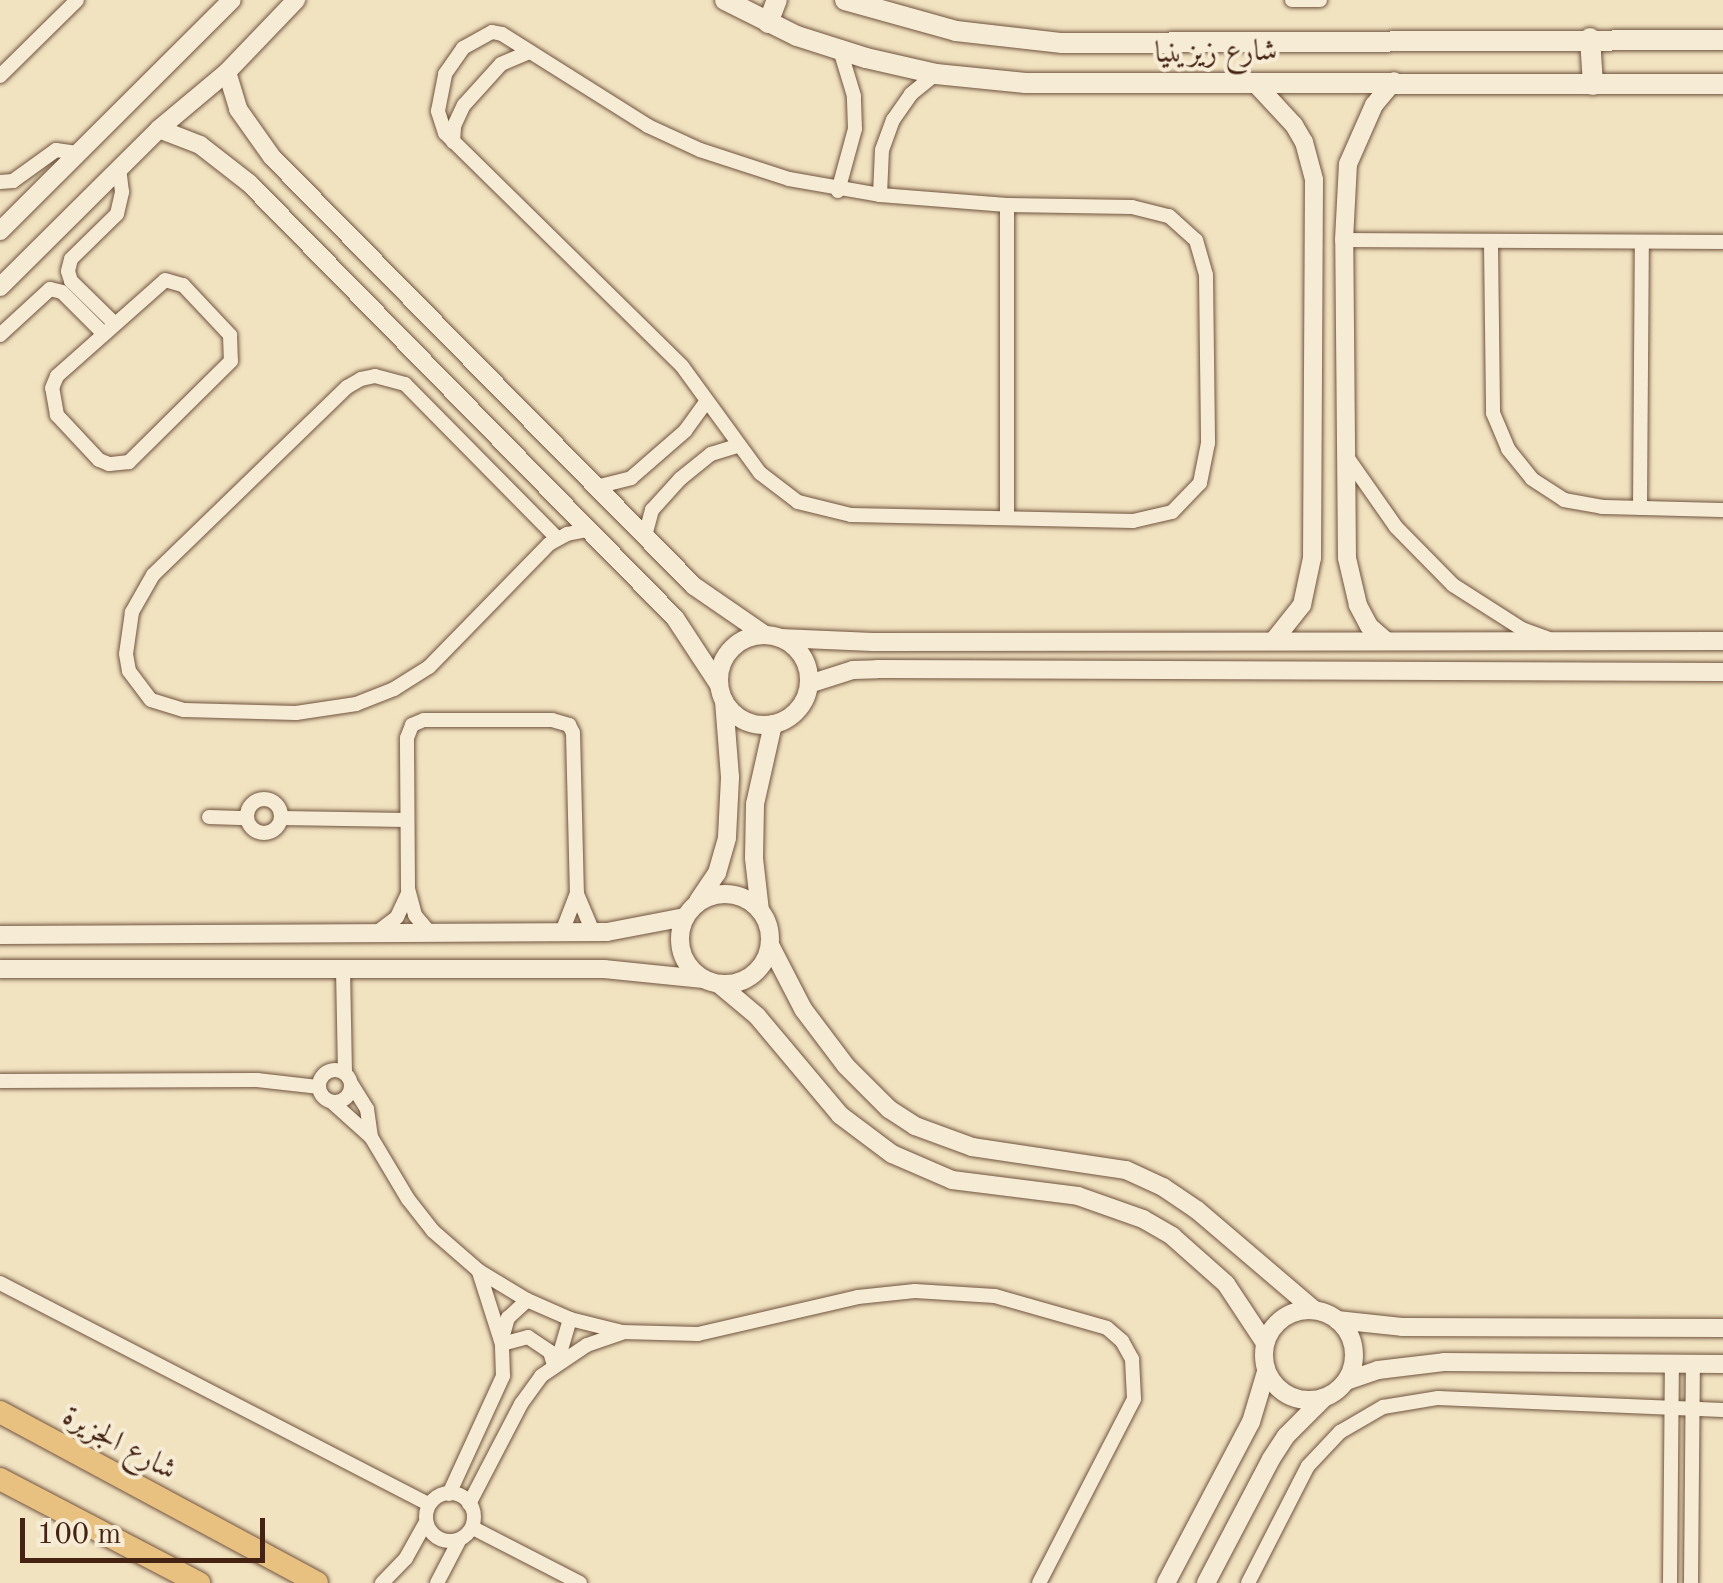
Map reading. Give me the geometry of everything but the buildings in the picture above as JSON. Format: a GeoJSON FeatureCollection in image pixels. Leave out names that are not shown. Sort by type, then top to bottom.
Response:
{"type":"FeatureCollection","features":[{"type":"Feature","properties":{"kind":"main road","name":"شارع زيزينيا"},"geometry":{"type":"LineString","coordinates":[[725,0],[768,23],[840,50],[936,74],[1082,85],[1394,81],[1723,84]]}},
{"type":"Feature","properties":{"kind":"main road"},"geometry":{"type":"LineString","coordinates":[[768,23],[777,0]]}},
{"type":"Feature","properties":{"kind":"main road","name":"شارع زيزينيا"},"geometry":{"type":"LineString","coordinates":[[846,0],[956,31],[1062,43],[1723,40]]}},
{"type":"Feature","properties":{"kind":"main road"},"geometry":{"type":"LineString","coordinates":[[1590,38],[1592,85]]}},
{"type":"Feature","properties":{"kind":"main road","name":"شارع الجزيرة"},"geometry":{"type":"LineString","coordinates":[[0,1412],[317,1583]]}},
{"type":"Feature","properties":{"kind":"main road"},"geometry":{"type":"LineString","coordinates":[[0,1479],[200,1583]]}},
{"type":"Feature","properties":{"kind":"street"},"geometry":{"type":"LineString","coordinates":[[0,76],[77,0]]}},
{"type":"Feature","properties":{"kind":"street"},"geometry":{"type":"LineString","coordinates":[[0,230],[232,0]]}},
{"type":"Feature","properties":{"kind":"street"},"geometry":{"type":"LineString","coordinates":[[0,287],[159,129],[227,72],[296,0]]}},
{"type":"Feature","properties":{"kind":"street"},"geometry":{"type":"LineString","coordinates":[[1292,0],[1320,0]]}},
{"type":"Feature","properties":{"kind":"street"},"geometry":{"type":"LineString","coordinates":[[492,32],[622,112],[674,139],[758,170],[838,191],[1007,205],[1132,207],[1154,210],[1184,226],[1196,240],[1206,275],[1207,464],[1188,500],[1153,520],[824,512],[775,487],[738,446],[682,366],[453,142],[440,122],[438,101],[445,74],[463,48],[492,32]]}},
{"type":"Feature","properties":{"kind":"street"},"geometry":{"type":"LineString","coordinates":[[838,191],[856,129],[854,96],[840,50]]}},
{"type":"Feature","properties":{"kind":"street"},"geometry":{"type":"LineString","coordinates":[[453,142],[454,126],[464,105],[501,64],[529,52]]}},
{"type":"Feature","properties":{"kind":"street"},"geometry":{"type":"LineString","coordinates":[[159,129],[200,146],[249,183],[674,618],[744,720],[772,724],[797,710],[809,684],[802,656],[716,604],[272,158],[238,109],[227,72]]}},
{"type":"Feature","properties":{"kind":"street"},"geometry":{"type":"LineString","coordinates":[[880,195],[882,150],[892,120],[911,94],[936,74]]}},
{"type":"Feature","properties":{"kind":"street"},"geometry":{"type":"LineString","coordinates":[[1385,640],[1370,626],[1350,582],[1344,240],[1348,164],[1374,105],[1394,81]]}},
{"type":"Feature","properties":{"kind":"street"},"geometry":{"type":"LineString","coordinates":[[1255,83],[1294,125],[1304,142],[1314,180],[1312,558],[1302,605],[1275,639]]}},
{"type":"Feature","properties":{"kind":"street"},"geometry":{"type":"LineString","coordinates":[[0,182],[14,181],[56,150],[76,153]]}},
{"type":"Feature","properties":{"kind":"street"},"geometry":{"type":"LineString","coordinates":[[109,328],[68,271],[71,259],[117,214],[122,192],[118,169]]}},
{"type":"Feature","properties":{"kind":"street"},"geometry":{"type":"LineString","coordinates":[[1007,205],[1007,517]]}},
{"type":"Feature","properties":{"kind":"street"},"geometry":{"type":"LineString","coordinates":[[1344,240],[1491,244],[1723,242]]}},
{"type":"Feature","properties":{"kind":"street"},"geometry":{"type":"LineString","coordinates":[[1640,508],[1642,242]]}},
{"type":"Feature","properties":{"kind":"street"},"geometry":{"type":"LineString","coordinates":[[1491,244],[1494,413],[1508,449],[1532,478],[1564,500],[1602,507],[1723,510]]}},
{"type":"Feature","properties":{"kind":"street"},"geometry":{"type":"LineString","coordinates":[[174,280],[230,334],[233,348],[224,373],[129,462],[119,464],[99,460],[57,415],[52,402],[58,376],[109,328],[156,283],[174,280]]}},
{"type":"Feature","properties":{"kind":"street"},"geometry":{"type":"LineString","coordinates":[[0,334],[50,289],[62,292],[109,328]]}},
{"type":"Feature","properties":{"kind":"street"},"geometry":{"type":"LineString","coordinates":[[552,540],[405,384],[376,376],[360,379],[153,575],[132,612],[126,654],[130,672],[150,700],[184,710],[296,713],[356,704],[394,689],[428,667],[552,540],[588,530]]}},
{"type":"Feature","properties":{"kind":"street"},"geometry":{"type":"LineString","coordinates":[[596,487],[614,486],[638,473],[684,430],[706,402]]}},
{"type":"Feature","properties":{"kind":"street"},"geometry":{"type":"LineString","coordinates":[[645,536],[652,510],[680,479],[711,454],[738,446]]}},
{"type":"Feature","properties":{"kind":"street"},"geometry":{"type":"LineString","coordinates":[[1348,457],[1396,527],[1453,585],[1522,629],[1557,641]]}},
{"type":"Feature","properties":{"kind":"street"},"geometry":{"type":"LineString","coordinates":[[552,540],[560,501]]}},
{"type":"Feature","properties":{"kind":"street"},"geometry":{"type":"LineString","coordinates":[[1166,1583],[1251,1422],[1266,1372],[1265,1344],[1226,1284],[1172,1236],[1111,1206],[1078,1196],[952,1180],[892,1154],[840,1114],[756,1016],[711,982],[681,952],[691,910],[717,873],[727,837],[730,764],[720,670],[736,644],[773,636],[873,642],[1723,641]]}},
{"type":"Feature","properties":{"kind":"street"},"geometry":{"type":"LineString","coordinates":[[809,684],[853,670],[877,669],[1723,672]]}},
{"type":"Feature","properties":{"kind":"street"},"geometry":{"type":"LineString","coordinates":[[430,933],[415,915],[408,892],[408,738],[418,722],[561,721],[574,733],[577,893],[593,932]]}},
{"type":"Feature","properties":{"kind":"street"},"geometry":{"type":"LineString","coordinates":[[772,724],[755,804],[754,858],[760,911],[768,927],[770,944],[796,999],[846,1066],[866,1089],[915,1126],[972,1146],[1126,1170],[1196,1210],[1313,1310],[1338,1320],[1402,1328],[1723,1328]]}},
{"type":"Feature","properties":{"kind":"street"},"geometry":{"type":"LineString","coordinates":[[263,798],[274,802],[281,818],[275,829],[264,833],[252,829],[247,818],[252,803],[263,798]]}},
{"type":"Feature","properties":{"kind":"street"},"geometry":{"type":"LineString","coordinates":[[209,817],[247,818]]}},
{"type":"Feature","properties":{"kind":"street"},"geometry":{"type":"LineString","coordinates":[[281,818],[408,820]]}},
{"type":"Feature","properties":{"kind":"street"},"geometry":{"type":"LineString","coordinates":[[376,933],[397,918],[408,892]]}},
{"type":"Feature","properties":{"kind":"street"},"geometry":{"type":"LineString","coordinates":[[562,932],[577,893]]}},
{"type":"Feature","properties":{"kind":"street"},"geometry":{"type":"LineString","coordinates":[[0,934],[593,932],[637,929],[730,894],[747,900],[760,911]]}},
{"type":"Feature","properties":{"kind":"street"},"geometry":{"type":"LineString","coordinates":[[0,969],[604,969],[711,982],[753,975],[764,962],[770,944]]}},
{"type":"Feature","properties":{"kind":"street"},"geometry":{"type":"LineString","coordinates":[[332,1102],[346,1098],[348,1078],[344,969]]}},
{"type":"Feature","properties":{"kind":"street"},"geometry":{"type":"LineString","coordinates":[[318,1087],[330,1070],[348,1078],[367,1108],[371,1137]]}},
{"type":"Feature","properties":{"kind":"street"},"geometry":{"type":"LineString","coordinates":[[0,1081],[257,1080],[318,1087],[371,1137],[420,1216],[479,1271],[526,1300],[570,1319],[622,1332],[714,1332],[858,1298],[915,1291],[995,1296],[1107,1328],[1122,1341],[1132,1359],[1136,1378],[1134,1398],[1039,1583]]}},
{"type":"Feature","properties":{"kind":"street"},"geometry":{"type":"LineString","coordinates":[[1172,1236],[1196,1210]]}},
{"type":"Feature","properties":{"kind":"street"},"geometry":{"type":"LineString","coordinates":[[479,1271],[502,1344]]}},
{"type":"Feature","properties":{"kind":"street"},"geometry":{"type":"LineString","coordinates":[[0,1283],[427,1502]]}},
{"type":"Feature","properties":{"kind":"street"},"geometry":{"type":"LineString","coordinates":[[448,1494],[499,1391],[508,1318],[526,1300]]}},
{"type":"Feature","properties":{"kind":"street"},"geometry":{"type":"LineString","coordinates":[[1265,1344],[1278,1322],[1288,1314],[1313,1310]]}},
{"type":"Feature","properties":{"kind":"street"},"geometry":{"type":"LineString","coordinates":[[554,1365],[566,1344],[570,1319]]}},
{"type":"Feature","properties":{"kind":"street"},"geometry":{"type":"LineString","coordinates":[[1338,1320],[1352,1342],[1354,1356],[1346,1381]]}},
{"type":"Feature","properties":{"kind":"street"},"geometry":{"type":"LineString","coordinates":[[469,1504],[530,1389],[554,1365],[587,1345],[622,1332]]}},
{"type":"Feature","properties":{"kind":"street"},"geometry":{"type":"LineString","coordinates":[[502,1344],[528,1337],[540,1342],[554,1365]]}},
{"type":"Feature","properties":{"kind":"street"},"geometry":{"type":"LineString","coordinates":[[1206,1583],[1286,1436],[1346,1381],[1378,1370],[1444,1362],[1723,1364]]}},
{"type":"Feature","properties":{"kind":"street"},"geometry":{"type":"LineString","coordinates":[[1670,1583],[1672,1365]]}},
{"type":"Feature","properties":{"kind":"street"},"geometry":{"type":"LineString","coordinates":[[1691,1583],[1693,1365]]}},
{"type":"Feature","properties":{"kind":"street"},"geometry":{"type":"LineString","coordinates":[[1266,1372],[1284,1393],[1311,1400],[1325,1398]]}},
{"type":"Feature","properties":{"kind":"street"},"geometry":{"type":"LineString","coordinates":[[1248,1583],[1316,1457],[1340,1432],[1383,1407],[1438,1398],[1723,1410]]}},
{"type":"Feature","properties":{"kind":"street"},"geometry":{"type":"LineString","coordinates":[[382,1583],[406,1558],[426,1522],[427,1502],[436,1495],[448,1494],[469,1504],[476,1515],[475,1529]]}},
{"type":"Feature","properties":{"kind":"street"},"geometry":{"type":"LineString","coordinates":[[426,1522],[432,1530],[458,1541]]}},
{"type":"Feature","properties":{"kind":"street"},"geometry":{"type":"LineString","coordinates":[[437,1583],[458,1541],[475,1529]]}},
{"type":"Feature","properties":{"kind":"street"},"geometry":{"type":"LineString","coordinates":[[475,1529],[580,1583]]}}]}
